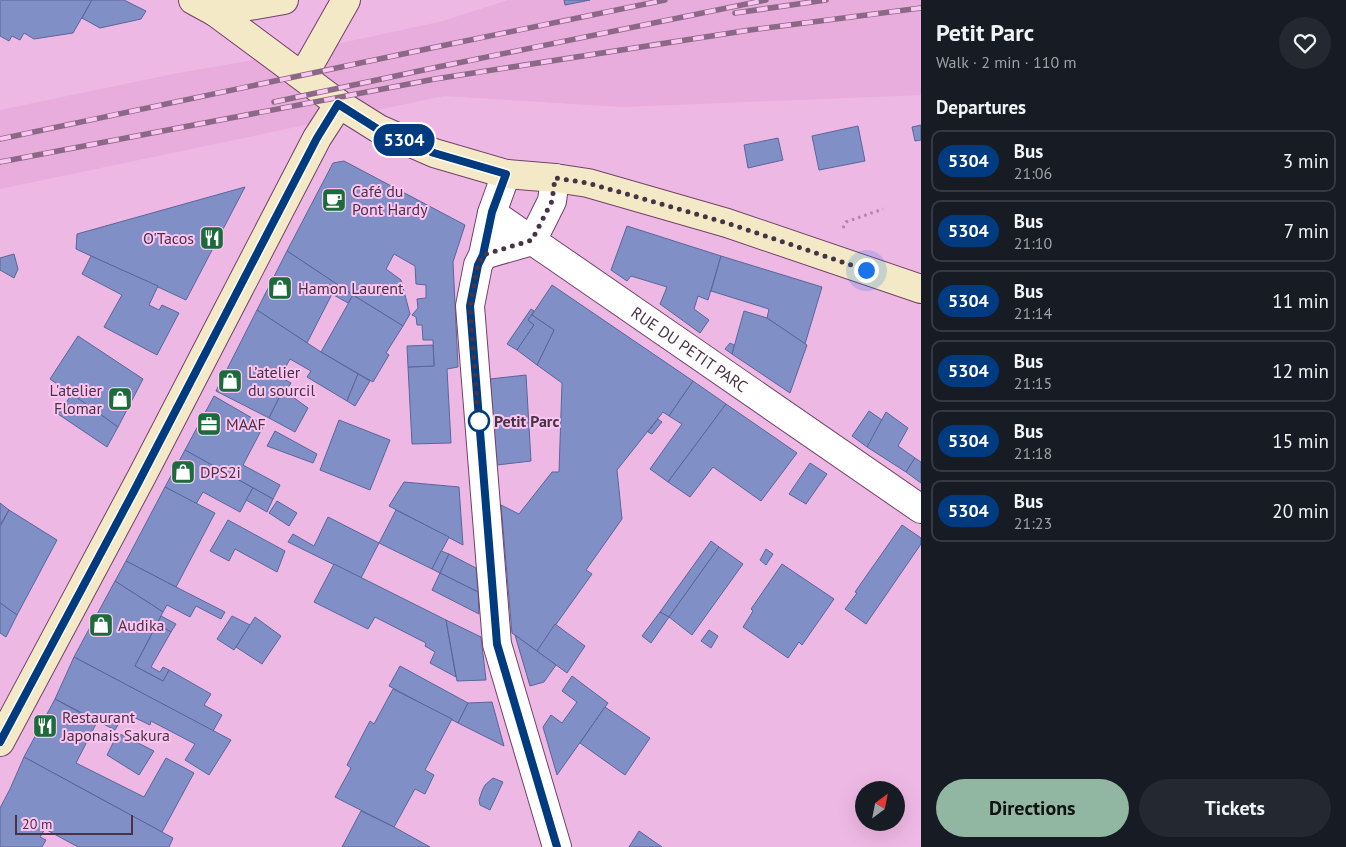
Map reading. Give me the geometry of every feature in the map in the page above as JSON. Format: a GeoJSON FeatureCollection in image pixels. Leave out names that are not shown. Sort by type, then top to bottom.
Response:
{"type":"FeatureCollection","features":[{"type":"Feature","properties":{"kind":"main road"},"geometry":{"type":"LineString","coordinates":[[204,6],[284,0]]}},
{"type":"Feature","properties":{"kind":"main road"},"geometry":{"type":"LineString","coordinates":[[302,76],[346,0]]}},
{"type":"Feature","properties":{"kind":"main road"},"geometry":{"type":"LineString","coordinates":[[204,6],[338,104],[379,130],[434,153],[506,174],[588,183],[727,223],[921,289]]}},
{"type":"Feature","properties":{"kind":"main road"},"geometry":{"type":"LineString","coordinates":[[0,742],[138,484],[317,138],[338,104]]}},
{"type":"Feature","properties":{"kind":"street"},"geometry":{"type":"LineString","coordinates":[[506,174],[492,212],[483,255],[478,265],[470,306],[497,644],[558,847]]}},
{"type":"Feature","properties":{"kind":"street"},"geometry":{"type":"LineString","coordinates":[[483,255],[532,240],[552,201],[555,178]]}},
{"type":"Feature","properties":{"kind":"street","name":"RUE DU PETIT PARC"},"geometry":{"type":"LineString","coordinates":[[492,212],[921,509]]}},
{"type":"Feature","properties":{"kind":"path"},"geometry":{"type":"LineString","coordinates":[[846,222],[882,209]]}},
{"type":"Feature","properties":{"kind":"shaded area"},"geometry":{"type":"Polygon","coordinates":[[[508,0],[921,0],[921,95],[623,107],[444,96],[0,189],[0,110],[173,74],[300,52],[443,21],[508,0]]]}},
{"type":"Feature","properties":{"kind":"building"},"geometry":{"type":"Polygon","coordinates":[[[1,0],[92,0],[73,33],[34,39],[24,33],[20,40],[12,36],[9,41],[0,36],[1,0]]]}},
{"type":"Feature","properties":{"kind":"building"},"geometry":{"type":"Polygon","coordinates":[[[92,0],[124,0],[146,11],[141,19],[100,28],[82,18],[92,0]]]}},
{"type":"Feature","properties":{"kind":"building"},"geometry":{"type":"Polygon","coordinates":[[[564,0],[590,0],[565,5],[564,0]]]}},
{"type":"Feature","properties":{"kind":"building"},"geometry":{"type":"Polygon","coordinates":[[[921,125],[921,140],[915,141],[912,127],[921,125]]]}},
{"type":"Feature","properties":{"kind":"building"},"geometry":{"type":"Polygon","coordinates":[[[858,126],[865,161],[819,170],[812,136],[858,126]]]}},
{"type":"Feature","properties":{"kind":"building"},"geometry":{"type":"Polygon","coordinates":[[[778,138],[783,160],[748,168],[744,145],[778,138]]]}},
{"type":"Feature","properties":{"kind":"building"},"geometry":{"type":"Polygon","coordinates":[[[344,161],[465,225],[453,262],[458,367],[447,369],[451,443],[412,444],[408,367],[434,366],[433,340],[423,340],[422,325],[417,325],[416,317],[412,315],[418,308],[417,299],[426,298],[426,285],[416,284],[415,266],[394,254],[386,269],[401,280],[410,314],[403,326],[287,251],[333,163],[344,161]]]}},
{"type":"Feature","properties":{"kind":"building"},"geometry":{"type":"Polygon","coordinates":[[[245,187],[186,300],[76,249],[77,234],[245,187]]]}},
{"type":"Feature","properties":{"kind":"building"},"geometry":{"type":"Polygon","coordinates":[[[627,226],[721,256],[708,300],[698,296],[694,309],[709,320],[700,333],[660,304],[667,287],[631,276],[627,281],[611,270],[627,226]]]}},
{"type":"Feature","properties":{"kind":"building"},"geometry":{"type":"Polygon","coordinates":[[[287,251],[353,295],[348,303],[332,294],[307,343],[257,310],[287,251]]]}},
{"type":"Feature","properties":{"kind":"building"},"geometry":{"type":"Polygon","coordinates":[[[14,254],[18,269],[14,278],[0,270],[0,258],[14,254]]]}},
{"type":"Feature","properties":{"kind":"building"},"geometry":{"type":"Polygon","coordinates":[[[91,256],[158,286],[149,305],[159,310],[162,305],[179,313],[157,355],[104,327],[122,295],[82,274],[91,256]]]}},
{"type":"Feature","properties":{"kind":"building"},"geometry":{"type":"Polygon","coordinates":[[[721,256],[822,287],[805,344],[767,318],[769,309],[711,291],[721,256]]]}},
{"type":"Feature","properties":{"kind":"building"},"geometry":{"type":"Polygon","coordinates":[[[552,285],[693,381],[669,416],[663,412],[617,470],[622,519],[586,570],[592,574],[537,651],[512,633],[501,505],[519,514],[552,472],[559,472],[562,383],[537,365],[554,330],[532,315],[552,285]]]}},
{"type":"Feature","properties":{"kind":"building"},"geometry":{"type":"Polygon","coordinates":[[[353,295],[403,326],[386,353],[389,355],[373,382],[321,352],[353,295]]]}},
{"type":"Feature","properties":{"kind":"building"},"geometry":{"type":"Polygon","coordinates":[[[531,309],[534,311],[528,320],[534,325],[517,350],[507,344],[531,309]]]}},
{"type":"Feature","properties":{"kind":"building"},"geometry":{"type":"Polygon","coordinates":[[[257,310],[358,374],[347,401],[307,377],[311,371],[290,359],[280,377],[291,383],[283,396],[281,394],[269,418],[216,391],[257,310]]]}},
{"type":"Feature","properties":{"kind":"building"},"geometry":{"type":"Polygon","coordinates":[[[744,311],[767,318],[807,345],[790,393],[732,354],[744,311]]]}},
{"type":"Feature","properties":{"kind":"building"},"geometry":{"type":"Polygon","coordinates":[[[532,315],[554,330],[537,365],[517,350],[534,325],[528,320],[532,315]]]}},
{"type":"Feature","properties":{"kind":"building"},"geometry":{"type":"Polygon","coordinates":[[[78,336],[143,379],[118,427],[50,379],[78,336]]]}},
{"type":"Feature","properties":{"kind":"building"},"geometry":{"type":"Polygon","coordinates":[[[730,343],[734,345],[732,354],[725,349],[730,343]]]}},
{"type":"Feature","properties":{"kind":"building"},"geometry":{"type":"Polygon","coordinates":[[[433,345],[434,366],[408,367],[407,346],[433,345]]]}},
{"type":"Feature","properties":{"kind":"building"},"geometry":{"type":"Polygon","coordinates":[[[358,374],[370,381],[355,406],[347,401],[358,374]]]}},
{"type":"Feature","properties":{"kind":"building"},"geometry":{"type":"Polygon","coordinates":[[[526,375],[531,461],[497,465],[490,379],[526,375]]]}},
{"type":"Feature","properties":{"kind":"building"},"geometry":{"type":"Polygon","coordinates":[[[693,381],[726,404],[668,482],[650,469],[682,424],[669,416],[693,381]]]}},
{"type":"Feature","properties":{"kind":"building"},"geometry":{"type":"Polygon","coordinates":[[[286,392],[308,408],[295,432],[269,418],[281,394],[283,396],[286,392]]]}},
{"type":"Feature","properties":{"kind":"building"},"geometry":{"type":"Polygon","coordinates":[[[72,394],[118,427],[107,447],[58,414],[72,394]]]}},
{"type":"Feature","properties":{"kind":"building"},"geometry":{"type":"Polygon","coordinates":[[[214,396],[264,425],[243,465],[280,485],[273,499],[185,450],[214,396]]]}},
{"type":"Feature","properties":{"kind":"building"},"geometry":{"type":"Polygon","coordinates":[[[726,404],[797,453],[761,501],[713,467],[690,497],[668,482],[726,404]]]}},
{"type":"Feature","properties":{"kind":"building"},"geometry":{"type":"Polygon","coordinates":[[[869,411],[882,420],[867,447],[852,436],[869,411]]]}},
{"type":"Feature","properties":{"kind":"building"},"geometry":{"type":"Polygon","coordinates":[[[886,412],[908,428],[898,446],[915,458],[906,472],[867,447],[886,412]]]}},
{"type":"Feature","properties":{"kind":"building"},"geometry":{"type":"Polygon","coordinates":[[[658,419],[662,422],[652,434],[648,432],[658,419]]]}},
{"type":"Feature","properties":{"kind":"building"},"geometry":{"type":"Polygon","coordinates":[[[339,420],[390,440],[370,490],[320,470],[339,420]]]}},
{"type":"Feature","properties":{"kind":"building"},"geometry":{"type":"Polygon","coordinates":[[[275,431],[317,454],[313,463],[267,446],[275,431]]]}},
{"type":"Feature","properties":{"kind":"building"},"geometry":{"type":"Polygon","coordinates":[[[185,450],[253,488],[240,512],[203,492],[196,504],[165,487],[185,450]]]}},
{"type":"Feature","properties":{"kind":"building"},"geometry":{"type":"Polygon","coordinates":[[[915,458],[921,462],[921,483],[906,472],[915,458]]]}},
{"type":"Feature","properties":{"kind":"building"},"geometry":{"type":"Polygon","coordinates":[[[810,463],[827,474],[806,504],[789,494],[810,463]]]}},
{"type":"Feature","properties":{"kind":"building"},"geometry":{"type":"Polygon","coordinates":[[[404,482],[459,487],[463,545],[389,506],[404,482]]]}},
{"type":"Feature","properties":{"kind":"building"},"geometry":{"type":"Polygon","coordinates":[[[165,487],[215,513],[176,587],[126,561],[165,487]]]}},
{"type":"Feature","properties":{"kind":"building"},"geometry":{"type":"Polygon","coordinates":[[[253,488],[273,499],[267,512],[246,500],[253,488]]]}},
{"type":"Feature","properties":{"kind":"building"},"geometry":{"type":"Polygon","coordinates":[[[277,501],[297,513],[289,526],[269,513],[277,501]]]}},
{"type":"Feature","properties":{"kind":"building"},"geometry":{"type":"Polygon","coordinates":[[[0,503],[9,510],[0,525],[0,503]]]}},
{"type":"Feature","properties":{"kind":"building"},"geometry":{"type":"Polygon","coordinates":[[[9,510],[57,540],[17,615],[0,603],[0,527],[9,510]]]}},
{"type":"Feature","properties":{"kind":"building"},"geometry":{"type":"Polygon","coordinates":[[[396,510],[449,537],[432,569],[379,543],[396,510]]]}},
{"type":"Feature","properties":{"kind":"building"},"geometry":{"type":"Polygon","coordinates":[[[328,517],[379,543],[361,578],[288,542],[293,534],[314,546],[328,517]]]}},
{"type":"Feature","properties":{"kind":"building"},"geometry":{"type":"Polygon","coordinates":[[[228,520],[285,551],[277,572],[235,549],[229,561],[210,551],[228,520]]]}},
{"type":"Feature","properties":{"kind":"building"},"geometry":{"type":"Polygon","coordinates":[[[902,525],[921,538],[921,544],[866,624],[845,609],[902,525]]]}},
{"type":"Feature","properties":{"kind":"building"},"geometry":{"type":"Polygon","coordinates":[[[711,541],[719,547],[669,617],[660,612],[711,541]]]}},
{"type":"Feature","properties":{"kind":"building"},"geometry":{"type":"Polygon","coordinates":[[[719,547],[743,564],[692,635],[669,617],[719,547]]]}},
{"type":"Feature","properties":{"kind":"building"},"geometry":{"type":"Polygon","coordinates":[[[766,549],[773,554],[766,565],[760,560],[766,549]]]}},
{"type":"Feature","properties":{"kind":"building"},"geometry":{"type":"Polygon","coordinates":[[[441,551],[449,554],[440,573],[432,569],[441,551]]]}},
{"type":"Feature","properties":{"kind":"building"},"geometry":{"type":"Polygon","coordinates":[[[449,554],[476,568],[478,592],[440,573],[449,554]]]}},
{"type":"Feature","properties":{"kind":"building"},"geometry":{"type":"Polygon","coordinates":[[[126,561],[225,612],[221,619],[196,606],[190,617],[167,605],[163,612],[115,581],[126,561]]]}},
{"type":"Feature","properties":{"kind":"building"},"geometry":{"type":"Polygon","coordinates":[[[334,564],[446,620],[456,677],[430,663],[435,652],[425,646],[426,643],[375,617],[368,629],[314,602],[334,564]]]}},
{"type":"Feature","properties":{"kind":"building"},"geometry":{"type":"Polygon","coordinates":[[[782,564],[834,599],[802,645],[799,642],[788,658],[743,627],[753,611],[751,609],[782,564]]]}},
{"type":"Feature","properties":{"kind":"building"},"geometry":{"type":"Polygon","coordinates":[[[440,573],[478,592],[479,614],[432,590],[440,573]]]}},
{"type":"Feature","properties":{"kind":"building"},"geometry":{"type":"Polygon","coordinates":[[[115,581],[163,612],[135,666],[163,681],[169,670],[211,694],[204,705],[222,715],[213,731],[74,657],[115,581]]]}},
{"type":"Feature","properties":{"kind":"building"},"geometry":{"type":"Polygon","coordinates":[[[0,603],[17,615],[6,637],[0,633],[0,603]]]}},
{"type":"Feature","properties":{"kind":"building"},"geometry":{"type":"Polygon","coordinates":[[[660,612],[669,617],[651,643],[642,636],[660,612]]]}},
{"type":"Feature","properties":{"kind":"building"},"geometry":{"type":"Polygon","coordinates":[[[161,616],[176,624],[171,632],[157,624],[161,616]]]}},
{"type":"Feature","properties":{"kind":"building"},"geometry":{"type":"Polygon","coordinates":[[[232,616],[250,625],[234,650],[217,639],[232,616]]]}},
{"type":"Feature","properties":{"kind":"building"},"geometry":{"type":"Polygon","coordinates":[[[255,617],[281,636],[262,664],[236,647],[255,617]]]}},
{"type":"Feature","properties":{"kind":"building"},"geometry":{"type":"Polygon","coordinates":[[[446,620],[481,637],[486,680],[457,681],[446,620]]]}},
{"type":"Feature","properties":{"kind":"building"},"geometry":{"type":"Polygon","coordinates":[[[157,624],[171,632],[151,667],[160,672],[163,667],[169,670],[163,681],[135,666],[157,624]]]}},
{"type":"Feature","properties":{"kind":"building"},"geometry":{"type":"Polygon","coordinates":[[[555,624],[585,646],[567,673],[537,651],[555,624]]]}},
{"type":"Feature","properties":{"kind":"building"},"geometry":{"type":"Polygon","coordinates":[[[709,630],[718,636],[711,648],[701,641],[709,630]]]}},
{"type":"Feature","properties":{"kind":"building"},"geometry":{"type":"Polygon","coordinates":[[[515,635],[556,665],[544,682],[530,686],[515,635]]]}},
{"type":"Feature","properties":{"kind":"building"},"geometry":{"type":"Polygon","coordinates":[[[74,657],[231,740],[209,775],[185,760],[195,744],[151,721],[150,725],[125,713],[115,730],[55,699],[74,657]]]}},
{"type":"Feature","properties":{"kind":"building"},"geometry":{"type":"Polygon","coordinates":[[[400,666],[468,703],[458,723],[389,686],[400,666]]]}},
{"type":"Feature","properties":{"kind":"building"},"geometry":{"type":"Polygon","coordinates":[[[572,676],[608,703],[557,775],[543,727],[551,715],[562,723],[577,702],[562,691],[572,676]]]}},
{"type":"Feature","properties":{"kind":"building"},"geometry":{"type":"Polygon","coordinates":[[[393,689],[452,719],[425,770],[434,775],[425,794],[415,789],[394,827],[335,797],[351,768],[347,765],[370,721],[374,724],[393,689]]]}},
{"type":"Feature","properties":{"kind":"building"},"geometry":{"type":"Polygon","coordinates":[[[55,699],[97,722],[76,763],[144,797],[166,758],[194,773],[162,832],[24,757],[55,699]]]}},
{"type":"Feature","properties":{"kind":"building"},"geometry":{"type":"Polygon","coordinates":[[[492,702],[504,746],[458,723],[468,703],[492,702]]]}},
{"type":"Feature","properties":{"kind":"building"},"geometry":{"type":"Polygon","coordinates":[[[605,707],[650,738],[625,775],[580,743],[605,707]]]}},
{"type":"Feature","properties":{"kind":"building"},"geometry":{"type":"Polygon","coordinates":[[[118,733],[154,751],[139,775],[107,755],[118,733]]]}},
{"type":"Feature","properties":{"kind":"building"},"geometry":{"type":"Polygon","coordinates":[[[24,757],[173,838],[169,847],[78,847],[45,829],[40,837],[46,840],[42,847],[0,847],[0,808],[24,757]]]}},
{"type":"Feature","properties":{"kind":"building"},"geometry":{"type":"Polygon","coordinates":[[[493,778],[503,782],[490,810],[480,805],[479,800],[485,785],[493,778]]]}},
{"type":"Feature","properties":{"kind":"building"},"geometry":{"type":"Polygon","coordinates":[[[361,811],[394,827],[430,847],[342,847],[361,811]]]}},
{"type":"Feature","properties":{"kind":"building"},"geometry":{"type":"Polygon","coordinates":[[[639,831],[662,847],[629,847],[639,831]]]}},
{"type":"Feature","properties":{"kind":"railway"},"geometry":{"type":"LineString","coordinates":[[0,139],[665,0]]}},
{"type":"Feature","properties":{"kind":"railway"},"geometry":{"type":"LineString","coordinates":[[274,102],[766,0]]}},
{"type":"Feature","properties":{"kind":"railway"},"geometry":{"type":"LineString","coordinates":[[735,13],[826,0]]}},
{"type":"Feature","properties":{"kind":"railway"},"geometry":{"type":"LineString","coordinates":[[0,162],[435,79],[750,30],[921,8]]}},
{"type":"Feature","properties":{"kind":"bus line","name":"5304"},"geometry":{"type":"LineString","coordinates":[[0,742],[134,491],[317,138],[338,104],[379,130],[434,153],[506,174],[492,212],[483,255],[478,265],[470,306],[497,644],[557,847]]}},
{"type":"Feature","properties":{"kind":"place","name":"Café du Pont Hardy"},"geometry":{"type":"Point","coordinates":[334,200]}},
{"type":"Feature","properties":{"kind":"place","name":"O'Tacos"},"geometry":{"type":"Point","coordinates":[212,238]}},
{"type":"Feature","properties":{"kind":"place","name":"Hamon Laurent"},"geometry":{"type":"Point","coordinates":[280,288]}},
{"type":"Feature","properties":{"kind":"place","name":"L’atelier du sourcil"},"geometry":{"type":"Point","coordinates":[230,381]}},
{"type":"Feature","properties":{"kind":"place","name":"L'atelier Flomar"},"geometry":{"type":"Point","coordinates":[120,399]}},
{"type":"Feature","properties":{"kind":"place","name":"Petit Parc"},"geometry":{"type":"Point","coordinates":[479,421]}},
{"type":"Feature","properties":{"kind":"place","name":"MAAF"},"geometry":{"type":"Point","coordinates":[209,424]}},
{"type":"Feature","properties":{"kind":"place","name":"DPS2i"},"geometry":{"type":"Point","coordinates":[183,472]}},
{"type":"Feature","properties":{"kind":"place","name":"Audika"},"geometry":{"type":"Point","coordinates":[101,625]}},
{"type":"Feature","properties":{"kind":"place","name":"Restaurant Japonais Sakura"},"geometry":{"type":"Point","coordinates":[45,726]}},
{"type":"Feature","properties":{"kind":"route"},"geometry":{"type":"LineString","coordinates":[[479,421],[479,425],[470,306],[478,265],[483,255],[532,240],[552,201],[555,178],[588,183],[727,223],[866,270]]}}]}
